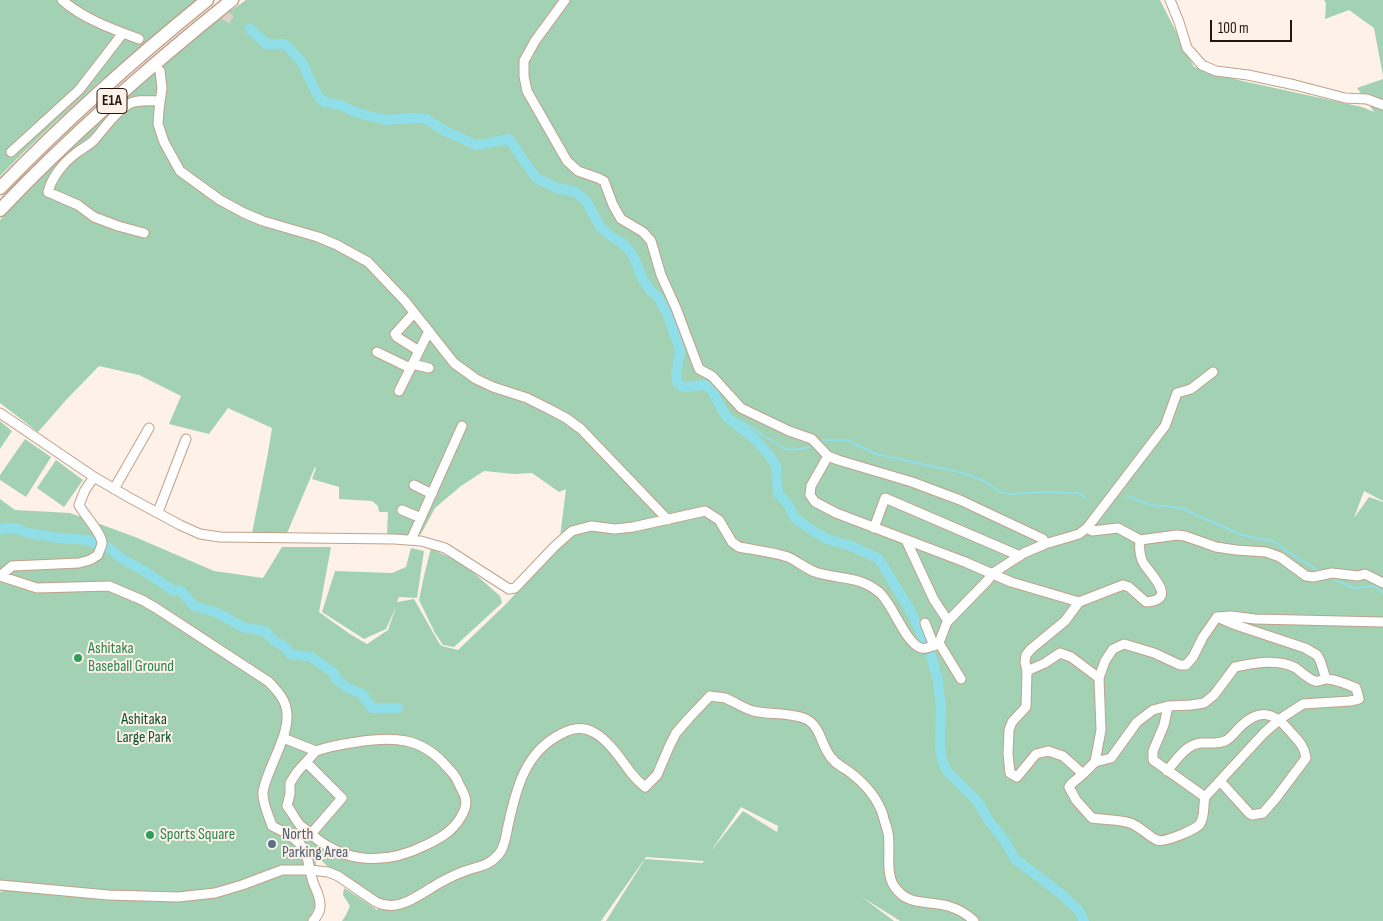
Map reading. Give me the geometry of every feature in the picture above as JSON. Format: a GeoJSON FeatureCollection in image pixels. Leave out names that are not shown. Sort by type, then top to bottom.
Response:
{"type":"FeatureCollection","features":[{"type":"Feature","properties":{"kind":"highway","name":"E1A"},"geometry":{"type":"LineString","coordinates":[[0,188],[120,73],[207,0]]}},
{"type":"Feature","properties":{"kind":"highway","name":"E1A"},"geometry":{"type":"LineString","coordinates":[[0,210],[103,109],[232,0]]}},
{"type":"Feature","properties":{"kind":"street"},"geometry":{"type":"LineString","coordinates":[[62,0],[70,7],[97,22],[139,39]]}},
{"type":"Feature","properties":{"kind":"street"},"geometry":{"type":"LineString","coordinates":[[565,0],[535,41],[524,61],[527,91],[567,161],[578,171],[604,181],[613,205],[621,219],[642,232],[651,241],[661,276],[676,308],[699,369],[712,376],[741,408],[789,431],[812,439],[828,456],[912,482],[960,500],[1043,539],[1045,544]]}},
{"type":"Feature","properties":{"kind":"street"},"geometry":{"type":"LineString","coordinates":[[1170,0],[1188,48],[1202,65],[1216,71],[1248,75],[1346,98],[1366,99],[1383,105]]}},
{"type":"Feature","properties":{"kind":"street"},"geometry":{"type":"LineString","coordinates":[[11,152],[79,90],[123,33]]}},
{"type":"Feature","properties":{"kind":"street"},"geometry":{"type":"LineString","coordinates":[[160,71],[162,88],[158,124],[164,142],[180,171],[220,200],[244,213],[263,221],[324,240],[368,262],[405,301],[454,363],[476,379],[493,387],[527,398],[566,418],[580,429],[668,520]]}},
{"type":"Feature","properties":{"kind":"street"},"geometry":{"type":"LineString","coordinates":[[144,233],[118,226],[94,216],[48,192],[50,183],[64,164],[93,142],[111,119],[130,103],[136,101],[160,101]]}},
{"type":"Feature","properties":{"kind":"street"},"geometry":{"type":"LineString","coordinates":[[414,313],[395,334],[419,351]]}},
{"type":"Feature","properties":{"kind":"street"},"geometry":{"type":"LineString","coordinates":[[399,391],[429,332]]}},
{"type":"Feature","properties":{"kind":"street"},"geometry":{"type":"LineString","coordinates":[[377,352],[411,366],[429,368]]}},
{"type":"Feature","properties":{"kind":"street"},"geometry":{"type":"LineString","coordinates":[[0,413],[94,477],[180,525],[200,534],[220,537],[394,539],[427,542],[445,548],[509,589],[515,588],[572,531],[592,526],[615,530],[706,511],[718,520],[732,542],[739,547],[789,557],[815,572],[857,580],[881,594],[892,608],[912,642],[921,648],[930,648],[937,644],[948,621],[993,573],[1020,556],[1045,544],[1079,534],[1087,528],[1165,426],[1177,393],[1191,389],[1213,372]]}},
{"type":"Feature","properties":{"kind":"street"},"geometry":{"type":"LineString","coordinates":[[411,540],[462,426]]}},
{"type":"Feature","properties":{"kind":"street"},"geometry":{"type":"LineString","coordinates":[[114,489],[149,428]]}},
{"type":"Feature","properties":{"kind":"street"},"geometry":{"type":"LineString","coordinates":[[158,512],[186,439]]}},
{"type":"Feature","properties":{"kind":"street"},"geometry":{"type":"LineString","coordinates":[[828,456],[811,486],[810,495],[815,502],[836,513],[993,573],[1011,582],[1079,602]]}},
{"type":"Feature","properties":{"kind":"street"},"geometry":{"type":"LineString","coordinates":[[0,576],[12,566],[79,563],[90,560],[98,555],[102,543],[96,529],[79,505],[85,490],[94,477]]}},
{"type":"Feature","properties":{"kind":"street"},"geometry":{"type":"LineString","coordinates":[[414,486],[432,494]]}},
{"type":"Feature","properties":{"kind":"street"},"geometry":{"type":"LineString","coordinates":[[874,528],[886,498],[1020,556]]}},
{"type":"Feature","properties":{"kind":"street"},"geometry":{"type":"LineString","coordinates":[[402,510],[421,518]]}},
{"type":"Feature","properties":{"kind":"street"},"geometry":{"type":"LineString","coordinates":[[1087,528],[1092,531],[1118,528],[1140,540],[1177,535],[1186,536],[1216,547],[1266,552],[1280,557],[1306,576],[1313,577],[1332,573],[1358,576],[1365,574],[1383,582]]}},
{"type":"Feature","properties":{"kind":"street"},"geometry":{"type":"LineString","coordinates":[[906,540],[934,600],[948,621]]}},
{"type":"Feature","properties":{"kind":"street"},"geometry":{"type":"LineString","coordinates":[[1083,774],[1063,756],[1048,751],[1036,754],[1017,777],[1010,773],[1008,754],[1009,730],[1012,722],[1026,707],[1026,655],[1030,649],[1065,621],[1079,602],[1123,586],[1129,587],[1146,602],[1157,600],[1161,596],[1162,592],[1157,580],[1143,562],[1139,544],[1140,540]]}},
{"type":"Feature","properties":{"kind":"street"},"geometry":{"type":"LineString","coordinates":[[0,576],[37,588],[108,586],[142,600],[269,682],[280,694],[286,705],[287,718],[283,738],[266,780],[263,794],[272,826],[288,833],[302,847],[319,897],[320,908],[313,921]]}},
{"type":"Feature","properties":{"kind":"street"},"geometry":{"type":"LineString","coordinates":[[1095,762],[1101,730],[1099,678],[1113,648],[1124,644],[1148,650],[1180,665],[1186,665],[1193,657],[1202,636],[1217,617],[1383,622]]}},
{"type":"Feature","properties":{"kind":"street"},"geometry":{"type":"LineString","coordinates":[[1217,617],[1306,648],[1320,660],[1326,679]]}},
{"type":"Feature","properties":{"kind":"street"},"geometry":{"type":"LineString","coordinates":[[925,623],[961,680]]}},
{"type":"Feature","properties":{"kind":"street"},"geometry":{"type":"LineString","coordinates":[[1027,671],[1060,653],[1071,657],[1099,678]]}},
{"type":"Feature","properties":{"kind":"street"},"geometry":{"type":"LineString","coordinates":[[1278,662],[1290,665],[1312,680],[1318,682],[1326,679],[1356,688],[1359,700],[1303,704],[1280,719],[1205,797],[1203,817],[1196,828],[1164,841],[1158,840],[1132,824],[1120,820],[1092,818],[1076,800],[1069,788],[1095,762],[1111,758],[1137,722],[1152,710],[1168,706],[1204,703],[1214,695],[1235,667],[1247,664],[1278,662]]}},
{"type":"Feature","properties":{"kind":"street"},"geometry":{"type":"LineString","coordinates":[[0,885],[108,895],[178,897],[215,893],[282,870],[311,870],[328,872],[338,876],[382,906],[403,903],[464,871],[491,863],[500,853],[504,844],[515,794],[526,766],[554,737],[580,727],[595,732],[645,787],[657,775],[676,734],[710,696],[725,698],[754,711],[797,716],[808,720],[817,730],[828,755],[850,772],[872,794],[882,811],[888,833],[890,878],[894,886],[907,899],[913,902],[937,904],[958,909],[974,921]]}},
{"type":"Feature","properties":{"kind":"street"},"geometry":{"type":"LineString","coordinates":[[1168,706],[1164,725],[1152,750],[1153,760],[1205,797]]}},
{"type":"Feature","properties":{"kind":"street"},"geometry":{"type":"LineString","coordinates":[[1167,771],[1192,745],[1214,744],[1226,741],[1242,724],[1262,714],[1280,719],[1304,748],[1306,758],[1263,813],[1252,815],[1220,781]]}},
{"type":"Feature","properties":{"kind":"street"},"geometry":{"type":"LineString","coordinates":[[283,738],[316,751]]}},
{"type":"Feature","properties":{"kind":"street"},"geometry":{"type":"LineString","coordinates":[[380,738],[409,741],[442,760],[456,777],[467,800],[464,811],[459,819],[443,837],[404,854],[371,860],[355,857],[323,844],[300,825],[287,806],[290,783],[306,762],[316,751],[332,746],[380,738]]}},
{"type":"Feature","properties":{"kind":"street"},"geometry":{"type":"LineString","coordinates":[[306,762],[342,798],[311,834]]}},
{"type":"Feature","properties":{"kind":"green space"},"geometry":{"type":"Polygon","coordinates":[[[0,0],[197,0],[96,85],[0,176],[0,0]]]}},
{"type":"Feature","properties":{"kind":"green space","name":"Ashitaka Large Park"},"geometry":{"type":"Polygon","coordinates":[[[246,0],[1160,0],[1194,67],[1238,80],[1362,107],[1374,112],[1357,88],[1383,79],[1383,501],[1364,491],[1354,518],[1369,497],[1383,502],[1383,921],[900,921],[862,897],[894,921],[606,921],[645,859],[702,863],[704,861],[646,857],[601,921],[342,921],[350,906],[343,895],[344,888],[377,910],[383,906],[333,871],[316,856],[315,907],[308,921],[0,921],[0,892],[4,892],[0,891],[0,499],[15,510],[70,513],[135,537],[214,571],[263,578],[282,547],[331,547],[319,612],[367,644],[388,630],[396,607],[386,629],[364,639],[322,612],[335,571],[392,573],[406,567],[411,548],[424,551],[417,598],[399,597],[397,602],[414,599],[439,643],[442,646],[458,650],[507,603],[559,545],[566,489],[559,492],[532,473],[514,474],[484,471],[461,486],[435,508],[421,534],[411,538],[387,535],[388,512],[379,512],[378,506],[372,501],[339,499],[339,487],[312,479],[315,467],[285,538],[251,538],[272,428],[228,408],[209,434],[169,424],[181,396],[139,375],[99,366],[38,432],[0,403],[0,220],[45,172],[186,42],[246,0]],[[741,807],[711,851],[743,811],[777,832],[778,826],[741,807]]]}},
{"type":"Feature","properties":{"kind":"green space"},"geometry":{"type":"Polygon","coordinates":[[[1324,0],[1383,0],[1383,76],[1374,28],[1349,10],[1325,19],[1326,3],[1324,0]]]}},
{"type":"Feature","properties":{"kind":"green space"},"geometry":{"type":"Polygon","coordinates":[[[0,421],[12,431],[0,449],[0,421]]]}},
{"type":"Feature","properties":{"kind":"green space"},"geometry":{"type":"Polygon","coordinates":[[[25,439],[51,457],[26,497],[0,480],[0,475],[25,439]]]}},
{"type":"Feature","properties":{"kind":"green space"},"geometry":{"type":"Polygon","coordinates":[[[56,460],[83,480],[64,507],[37,488],[56,460]]]}},
{"type":"Feature","properties":{"kind":"green space"},"geometry":{"type":"Polygon","coordinates":[[[431,548],[466,566],[500,596],[502,603],[454,647],[443,645],[419,600],[431,548]]]}},
{"type":"Feature","properties":{"kind":"waterway"},"geometry":{"type":"LineString","coordinates":[[250,29],[266,44],[284,44],[290,49],[303,64],[319,98],[325,102],[386,120],[426,119],[445,131],[476,145],[509,139],[536,178],[557,188],[576,192],[586,201],[601,228],[628,249],[643,280],[658,297],[667,313],[680,350],[676,376],[678,384],[685,387],[705,385],[711,389],[728,418],[754,438],[769,455],[776,466],[778,493],[787,503],[795,518],[827,539],[851,546],[879,559],[910,610],[926,643]]}},
{"type":"Feature","properties":{"kind":"waterway"},"geometry":{"type":"LineString","coordinates":[[734,422],[741,421],[783,448],[791,450],[810,447]]}},
{"type":"Feature","properties":{"kind":"waterway"},"geometry":{"type":"LineString","coordinates":[[823,440],[847,440],[876,454],[963,473],[984,481],[1000,492],[1011,494],[1043,492],[1077,493],[1085,497]]}},
{"type":"Feature","properties":{"kind":"waterway"},"geometry":{"type":"LineString","coordinates":[[1127,496],[1150,505],[1183,509],[1242,535],[1276,542],[1285,550],[1319,571]]}},
{"type":"Feature","properties":{"kind":"waterway"},"geometry":{"type":"LineString","coordinates":[[0,530],[14,528],[28,533],[88,540],[99,545]]}},
{"type":"Feature","properties":{"kind":"waterway"},"geometry":{"type":"LineString","coordinates":[[108,547],[121,558],[174,591],[182,592],[194,606],[215,612],[245,628],[265,631],[273,640],[285,647],[290,654],[311,657],[334,673],[336,679],[346,687],[362,694],[372,708],[398,708]]}},
{"type":"Feature","properties":{"kind":"waterway"},"geometry":{"type":"LineString","coordinates":[[1330,578],[1354,588],[1375,586],[1383,593]]}},
{"type":"Feature","properties":{"kind":"waterway"},"geometry":{"type":"LineString","coordinates":[[931,656],[938,680],[941,705],[940,747],[942,760],[947,771],[978,802],[1015,859],[1060,893],[1079,911],[1084,921]]}},
{"type":"Feature","properties":{"kind":"tunnel"},"geometry":{"type":"LineString","coordinates":[[201,1],[235,22]]}},
{"type":"Feature","properties":{"kind":"place","name":"Ashitaka Baseball Ground"},"geometry":{"type":"Point","coordinates":[78,658]}},
{"type":"Feature","properties":{"kind":"place","name":"Sports Square"},"geometry":{"type":"Point","coordinates":[150,835]}},
{"type":"Feature","properties":{"kind":"place","name":"North Parking Area"},"geometry":{"type":"Point","coordinates":[272,844]}}]}
